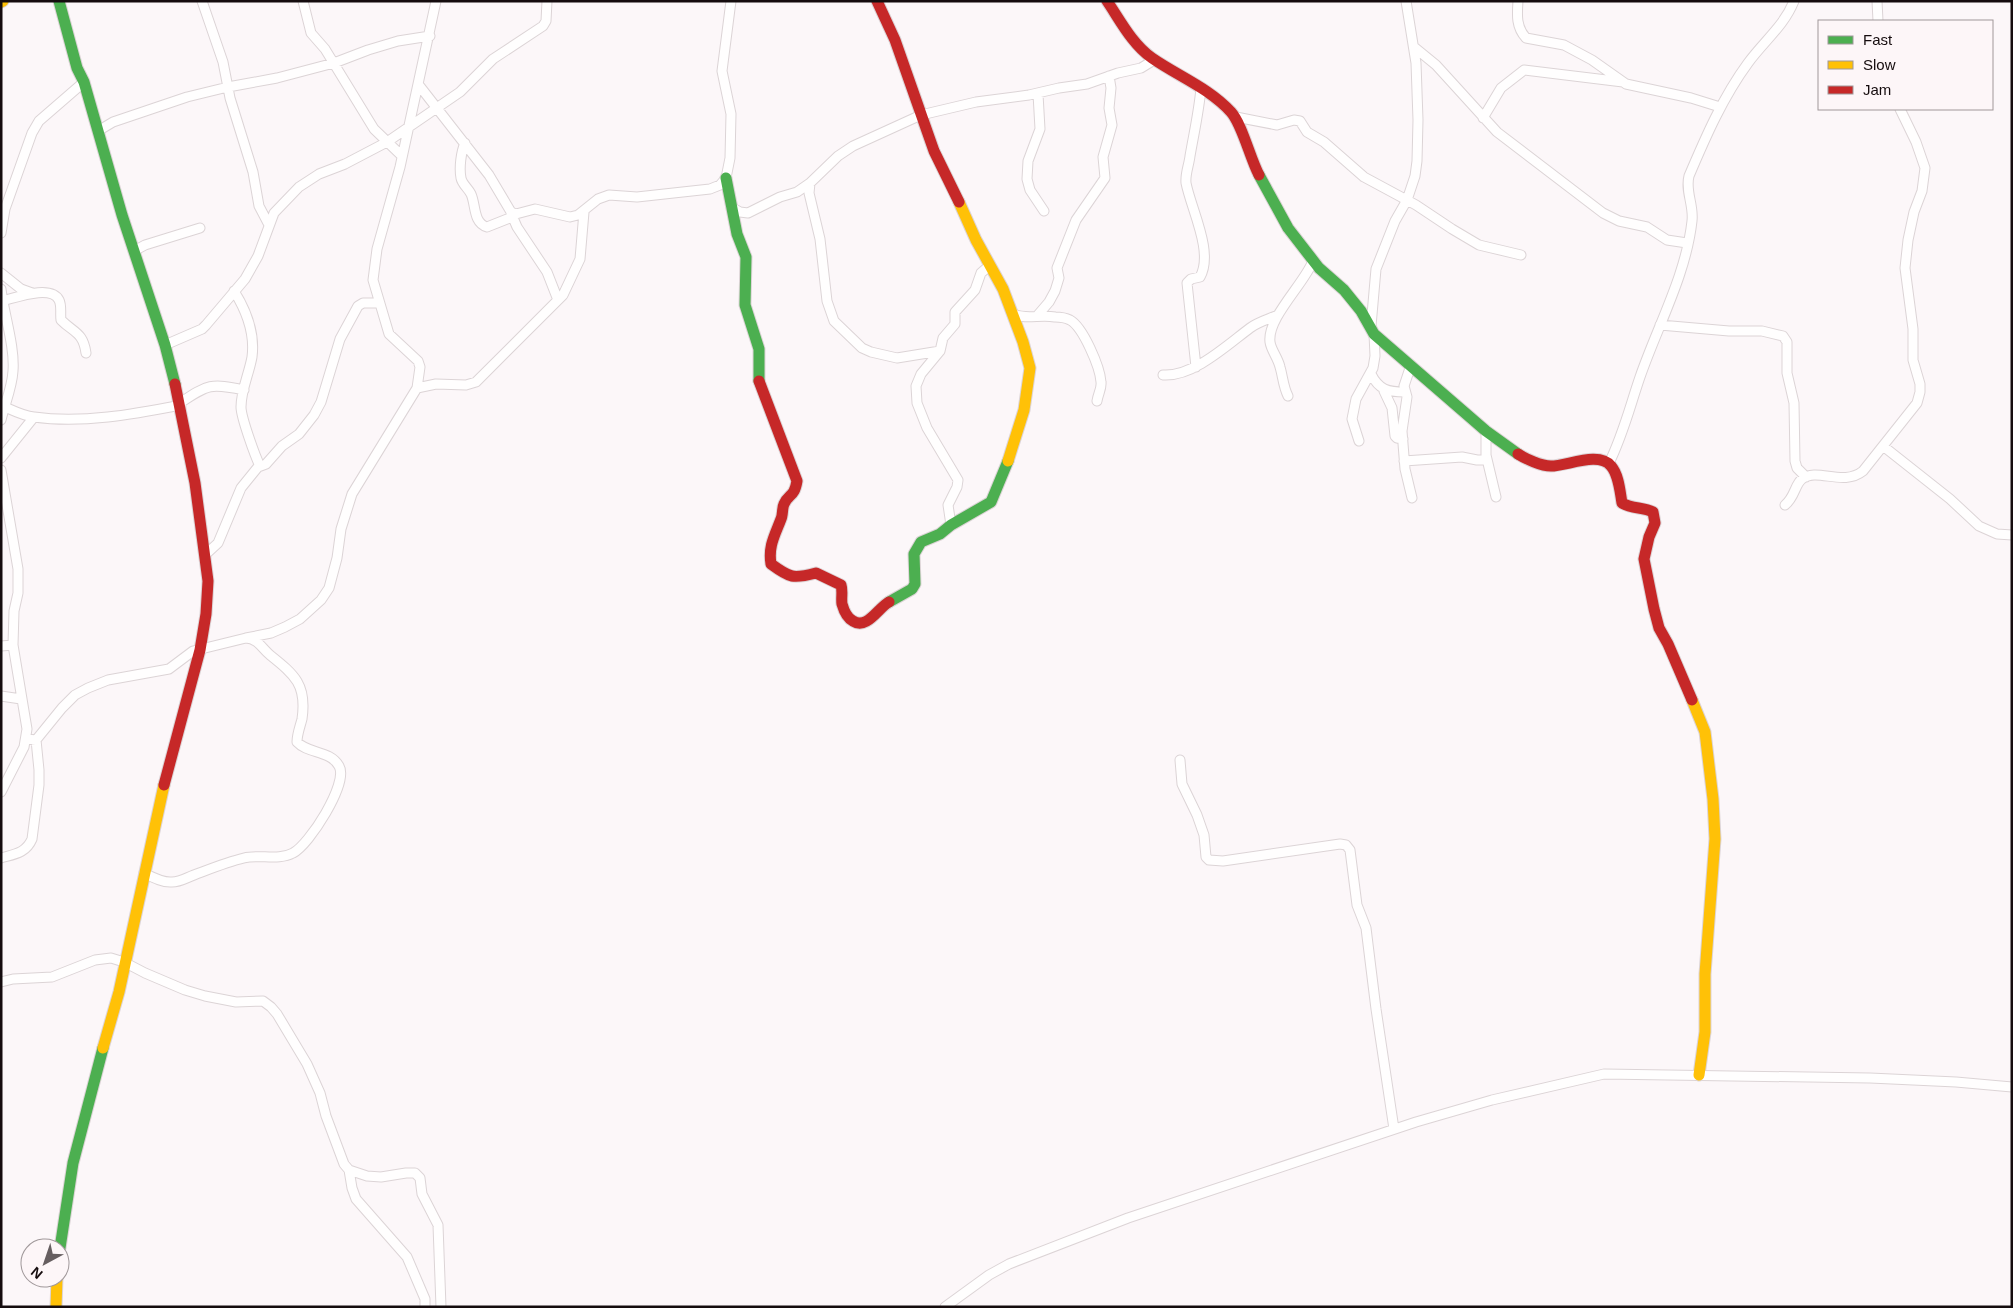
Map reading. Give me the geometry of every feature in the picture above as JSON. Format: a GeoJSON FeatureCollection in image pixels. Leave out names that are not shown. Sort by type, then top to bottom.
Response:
{"type":"FeatureCollection","features":[{"type":"Feature","properties":{"kind":"street"},"geometry":{"type":"LineString","coordinates":[[59,1],[77,68],[84,82],[134,251],[165,345],[181,404],[195,482],[208,581],[206,614],[200,650],[169,764],[124,962],[119,992],[73,1163],[62,1238]]}},
{"type":"Feature","properties":{"kind":"street"},"geometry":{"type":"LineString","coordinates":[[202,1],[223,62],[228,87],[253,172],[259,206],[269,225]]}},
{"type":"Feature","properties":{"kind":"street"},"geometry":{"type":"LineString","coordinates":[[303,1],[309,30],[325,49],[374,129],[402,156]]}},
{"type":"Feature","properties":{"kind":"street"},"geometry":{"type":"LineString","coordinates":[[1,792],[31,740],[75,695],[116,678],[169,669],[188,653],[285,628],[300,619],[321,600],[329,588],[334,574],[341,529],[352,494],[418,388],[420,367],[418,361],[389,334],[373,280],[377,249],[402,156],[430,36],[436,1]]}},
{"type":"Feature","properties":{"kind":"street"},"geometry":{"type":"LineString","coordinates":[[165,345],[202,329],[234,291],[258,256],[274,213],[281,203],[311,178],[360,157],[387,142],[464,89],[493,59],[543,26],[546,21],[547,1]]}},
{"type":"Feature","properties":{"kind":"street"},"geometry":{"type":"LineString","coordinates":[[731,1],[722,71],[731,114],[730,158],[726,178],[737,234],[746,257],[745,305],[760,349],[758,377],[797,481],[795,492],[784,504],[784,511],[769,546],[771,564],[789,577],[798,578],[816,573],[830,581],[839,582],[842,586],[842,604],[847,616],[854,622],[861,624],[866,622],[885,604],[912,589],[914,584],[914,554],[921,542],[940,534],[950,525],[992,502],[1007,467],[1018,433],[1024,410],[1030,368],[1023,342],[1003,289],[976,240],[953,187],[934,150],[895,40],[877,1]]}},
{"type":"Feature","properties":{"kind":"street"},"geometry":{"type":"LineString","coordinates":[[1107,1],[1127,32],[1154,60],[1201,88],[1226,106],[1236,117],[1251,159],[1288,228],[1313,261],[1344,290],[1361,311],[1372,330],[1486,431],[1523,457],[1552,466],[1595,459],[1603,460],[1612,466],[1617,478],[1622,504],[1630,508],[1647,509],[1653,512],[1655,522],[1644,559],[1654,609],[1659,628],[1668,644],[1705,732],[1713,799],[1715,838],[1705,974],[1705,1032],[1699,1075]]}},
{"type":"Feature","properties":{"kind":"street"},"geometry":{"type":"LineString","coordinates":[[1358,441],[1352,419],[1356,399],[1371,374],[1375,356],[1372,330],[1376,269],[1395,221],[1407,200],[1415,176],[1417,160],[1418,96],[1414,47],[1406,1]]}},
{"type":"Feature","properties":{"kind":"street"},"geometry":{"type":"LineString","coordinates":[[1518,1],[1517,21],[1526,38],[1564,45],[1592,60],[1623,82]]}},
{"type":"Feature","properties":{"kind":"street"},"geometry":{"type":"LineString","coordinates":[[1609,463],[1618,444],[1640,376],[1682,266],[1693,211],[1688,182],[1720,107],[1749,62],[1784,22],[1794,1]]}},
{"type":"Feature","properties":{"kind":"street"},"geometry":{"type":"LineString","coordinates":[[1877,1],[1878,20]]}},
{"type":"Feature","properties":{"kind":"street"},"geometry":{"type":"LineString","coordinates":[[98,131],[112,122],[187,97],[228,87],[262,82],[334,63],[398,41],[430,36]]}},
{"type":"Feature","properties":{"kind":"street"},"geometry":{"type":"LineString","coordinates":[[1414,47],[1442,71],[1497,132],[1603,213],[1619,221],[1647,227],[1667,240],[1687,243]]}},
{"type":"Feature","properties":{"kind":"street"},"geometry":{"type":"LineString","coordinates":[[731,207],[742,213],[752,212],[797,192],[810,183],[838,156],[853,146],[921,115],[976,102],[1038,94],[1059,88],[1087,84],[1141,68],[1154,60]]}},
{"type":"Feature","properties":{"kind":"street"},"geometry":{"type":"LineString","coordinates":[[1483,118],[1501,88],[1524,70],[1623,82],[1720,107]]}},
{"type":"Feature","properties":{"kind":"street"},"geometry":{"type":"LineString","coordinates":[[1037,316],[1050,302],[1055,291],[1059,278],[1057,268],[1074,225],[1105,178],[1103,157],[1112,125],[1109,108],[1111,88],[1109,76]]}},
{"type":"Feature","properties":{"kind":"street"},"geometry":{"type":"LineString","coordinates":[[1,233],[3,209],[34,128],[56,104],[84,82]]}},
{"type":"Feature","properties":{"kind":"street"},"geometry":{"type":"LineString","coordinates":[[418,84],[488,175],[540,260],[558,300]]}},
{"type":"Feature","properties":{"kind":"street"},"geometry":{"type":"LineString","coordinates":[[1196,367],[1188,283],[1191,279],[1200,277],[1202,274],[1204,264],[1203,239],[1186,177],[1198,118],[1201,88]]}},
{"type":"Feature","properties":{"kind":"street"},"geometry":{"type":"LineString","coordinates":[[1038,94],[1040,129],[1028,161],[1027,179],[1030,190],[1044,211]]}},
{"type":"Feature","properties":{"kind":"street"},"geometry":{"type":"LineString","coordinates":[[1785,505],[1794,496],[1799,482],[1806,477],[1818,475],[1842,478],[1852,477],[1863,472],[1917,403],[1920,392],[1913,360],[1913,329],[1905,268],[1908,240],[1914,212],[1922,191],[1925,168],[1921,153],[1900,110]]}},
{"type":"Feature","properties":{"kind":"street"},"geometry":{"type":"LineString","coordinates":[[1236,117],[1277,125],[1294,120],[1300,121],[1307,132],[1324,142],[1355,170],[1478,245],[1522,255]]}},
{"type":"Feature","properties":{"kind":"street"},"geometry":{"type":"LineString","coordinates":[[465,143],[462,153],[461,179],[471,194],[478,220],[487,227],[511,215],[534,209],[570,217],[584,212],[598,199],[609,195],[637,197],[683,193],[716,187],[726,178]]}},
{"type":"Feature","properties":{"kind":"street"},"geometry":{"type":"LineString","coordinates":[[810,183],[809,193],[820,239],[827,301],[834,321],[862,348],[871,352],[897,358],[940,351]]}},
{"type":"Feature","properties":{"kind":"street"},"geometry":{"type":"LineString","coordinates":[[418,388],[436,384],[466,386],[476,382],[558,300],[572,279],[580,259],[584,212]]}},
{"type":"Feature","properties":{"kind":"street"},"geometry":{"type":"LineString","coordinates":[[134,251],[145,245],[200,228]]}},
{"type":"Feature","properties":{"kind":"street"},"geometry":{"type":"LineString","coordinates":[[1288,396],[1283,387],[1280,367],[1270,340],[1278,315],[1304,279],[1313,261]]}},
{"type":"Feature","properties":{"kind":"street"},"geometry":{"type":"LineString","coordinates":[[950,525],[948,505],[957,487],[958,480],[927,428],[917,403],[916,386],[921,374],[940,351],[942,338],[955,324],[955,312],[975,290],[981,273],[989,266]]}},
{"type":"Feature","properties":{"kind":"street"},"geometry":{"type":"LineString","coordinates":[[1,273],[21,289],[32,293]]}},
{"type":"Feature","properties":{"kind":"street"},"geometry":{"type":"LineString","coordinates":[[1,289],[4,330],[13,352],[14,370],[10,395],[1,420]]}},
{"type":"Feature","properties":{"kind":"street"},"geometry":{"type":"LineString","coordinates":[[234,291],[244,307],[250,332],[252,356],[244,390],[242,413],[254,453],[260,466]]}},
{"type":"Feature","properties":{"kind":"street"},"geometry":{"type":"LineString","coordinates":[[2,301],[32,293],[54,295],[59,300],[61,320],[81,336],[85,343],[86,353]]}},
{"type":"Feature","properties":{"kind":"street"},"geometry":{"type":"LineString","coordinates":[[205,555],[218,543],[241,488],[260,466],[266,464],[282,446],[299,434],[314,415],[321,402],[340,340],[358,306],[363,303],[379,303]]}},
{"type":"Feature","properties":{"kind":"street"},"geometry":{"type":"LineString","coordinates":[[1013,314],[1026,318],[1037,316],[1070,320],[1086,340],[1097,366],[1101,382],[1097,401]]}},
{"type":"Feature","properties":{"kind":"street"},"geometry":{"type":"LineString","coordinates":[[1163,375],[1180,375],[1196,367],[1250,328],[1278,315]]}},
{"type":"Feature","properties":{"kind":"street"},"geometry":{"type":"LineString","coordinates":[[1660,324],[1729,331],[1762,331],[1783,336],[1787,342],[1787,373],[1794,403],[1795,461],[1797,468],[1806,477]]}},
{"type":"Feature","properties":{"kind":"street"},"geometry":{"type":"LineString","coordinates":[[1410,365],[1406,378],[1405,392],[1407,397],[1403,439],[1404,461],[1412,498]]}},
{"type":"Feature","properties":{"kind":"street"},"geometry":{"type":"LineString","coordinates":[[1371,374],[1384,391],[1392,408],[1395,436],[1403,439]]}},
{"type":"Feature","properties":{"kind":"street"},"geometry":{"type":"LineString","coordinates":[[5,407],[34,417],[89,418],[152,410],[181,404],[200,390],[214,385],[244,390]]}},
{"type":"Feature","properties":{"kind":"street"},"geometry":{"type":"LineString","coordinates":[[1384,391],[1405,392]]}},
{"type":"Feature","properties":{"kind":"street"},"geometry":{"type":"LineString","coordinates":[[1,458],[34,417]]}},
{"type":"Feature","properties":{"kind":"street"},"geometry":{"type":"LineString","coordinates":[[1486,431],[1487,460],[1496,497]]}},
{"type":"Feature","properties":{"kind":"street"},"geometry":{"type":"LineString","coordinates":[[1883,446],[1950,499],[1979,526],[1997,534],[2012,534]]}},
{"type":"Feature","properties":{"kind":"street"},"geometry":{"type":"LineString","coordinates":[[1404,461],[1462,457],[1487,460]]}},
{"type":"Feature","properties":{"kind":"street"},"geometry":{"type":"LineString","coordinates":[[1,470],[3,498],[18,570],[18,593],[14,611],[13,645],[21,699],[39,785],[32,839],[28,847],[23,851],[1,858]]}},
{"type":"Feature","properties":{"kind":"street"},"geometry":{"type":"LineString","coordinates":[[144,873],[170,883],[181,881],[247,857],[287,856],[295,852],[308,838],[324,816],[332,798],[341,772],[339,766],[332,759],[301,747],[297,742],[303,707],[302,694],[297,679],[259,643],[252,638],[246,638]]}},
{"type":"Feature","properties":{"kind":"street"},"geometry":{"type":"LineString","coordinates":[[1,646],[13,645]]}},
{"type":"Feature","properties":{"kind":"street"},"geometry":{"type":"LineString","coordinates":[[1,696],[21,699]]}},
{"type":"Feature","properties":{"kind":"street"},"geometry":{"type":"LineString","coordinates":[[1180,760],[1182,784],[1197,814],[1204,835],[1206,857],[1209,860],[1223,861],[1343,844],[1350,850],[1357,905],[1366,928],[1377,1018],[1394,1129]]}},
{"type":"Feature","properties":{"kind":"street"},"geometry":{"type":"LineString","coordinates":[[1,982],[12,979],[52,977],[95,960],[111,958],[198,994],[236,1002],[263,1001],[271,1007],[296,1044],[316,1081],[332,1133],[344,1164],[349,1170],[356,1199],[408,1257],[425,1299],[425,1307]]}},
{"type":"Feature","properties":{"kind":"street"},"geometry":{"type":"LineString","coordinates":[[945,1307],[989,1275],[1008,1264],[1128,1218],[1394,1129],[1492,1100],[1604,1074],[1870,1078],[2012,1087]]}},
{"type":"Feature","properties":{"kind":"street"},"geometry":{"type":"LineString","coordinates":[[349,1170],[367,1176],[381,1177],[406,1173],[415,1174],[420,1178],[425,1202],[438,1225],[441,1307]]}},
{"type":"Feature","properties":{"kind":"street"},"geometry":{"type":"LineString","coordinates":[[56,1307],[57,1288]]}},
{"type":"Feature","properties":{"kind":"traffic: fast"},"geometry":{"type":"LineString","coordinates":[[59,1],[77,68],[84,82],[122,215],[165,345],[175,384]]}},
{"type":"Feature","properties":{"kind":"traffic: fast"},"geometry":{"type":"LineString","coordinates":[[1259,175],[1288,228],[1319,268],[1344,290],[1361,311],[1374,334],[1486,431],[1518,454]]}},
{"type":"Feature","properties":{"kind":"traffic: fast"},"geometry":{"type":"LineString","coordinates":[[726,178],[737,234],[746,257],[745,305],[759,349],[759,381]]}},
{"type":"Feature","properties":{"kind":"traffic: fast"},"geometry":{"type":"LineString","coordinates":[[889,602],[912,589],[915,584],[914,554],[921,542],[940,534],[951,525],[991,502],[1008,461]]}},
{"type":"Feature","properties":{"kind":"traffic: fast"},"geometry":{"type":"LineString","coordinates":[[62,1238],[73,1163],[103,1048]]}},
{"type":"Feature","properties":{"kind":"traffic: slow"},"geometry":{"type":"LineString","coordinates":[[959,202],[976,240],[1003,289],[1023,342],[1030,368],[1024,410],[1008,461]]}},
{"type":"Feature","properties":{"kind":"traffic: slow"},"geometry":{"type":"LineString","coordinates":[[1692,700],[1705,732],[1713,799],[1715,839],[1705,974],[1705,1032],[1699,1075]]}},
{"type":"Feature","properties":{"kind":"traffic: slow"},"geometry":{"type":"LineString","coordinates":[[103,1048],[119,992],[164,785]]}},
{"type":"Feature","properties":{"kind":"traffic: slow"},"geometry":{"type":"LineString","coordinates":[[56,1307],[57,1288]]}},
{"type":"Feature","properties":{"kind":"traffic: jam"},"geometry":{"type":"LineString","coordinates":[[877,1],[895,40],[934,151],[959,202]]}},
{"type":"Feature","properties":{"kind":"traffic: jam"},"geometry":{"type":"LineString","coordinates":[[1107,1],[1138,46],[1162,65],[1213,96],[1231,112],[1239,125],[1259,175]]}},
{"type":"Feature","properties":{"kind":"traffic: jam"},"geometry":{"type":"LineString","coordinates":[[759,381],[797,481],[793,493],[783,506],[782,517],[771,546],[771,564],[788,575],[802,576],[816,573],[841,585],[842,604],[845,612],[851,620],[858,623],[868,621],[889,602]]}},
{"type":"Feature","properties":{"kind":"traffic: jam"},"geometry":{"type":"LineString","coordinates":[[164,785],[200,650],[206,614],[208,581],[195,483],[175,384]]}},
{"type":"Feature","properties":{"kind":"traffic: jam"},"geometry":{"type":"LineString","coordinates":[[1518,454],[1547,466],[1591,459],[1606,462],[1616,474],[1622,503],[1653,512],[1655,523],[1649,537],[1644,559],[1654,609],[1659,628],[1668,644],[1692,700]]}}]}
